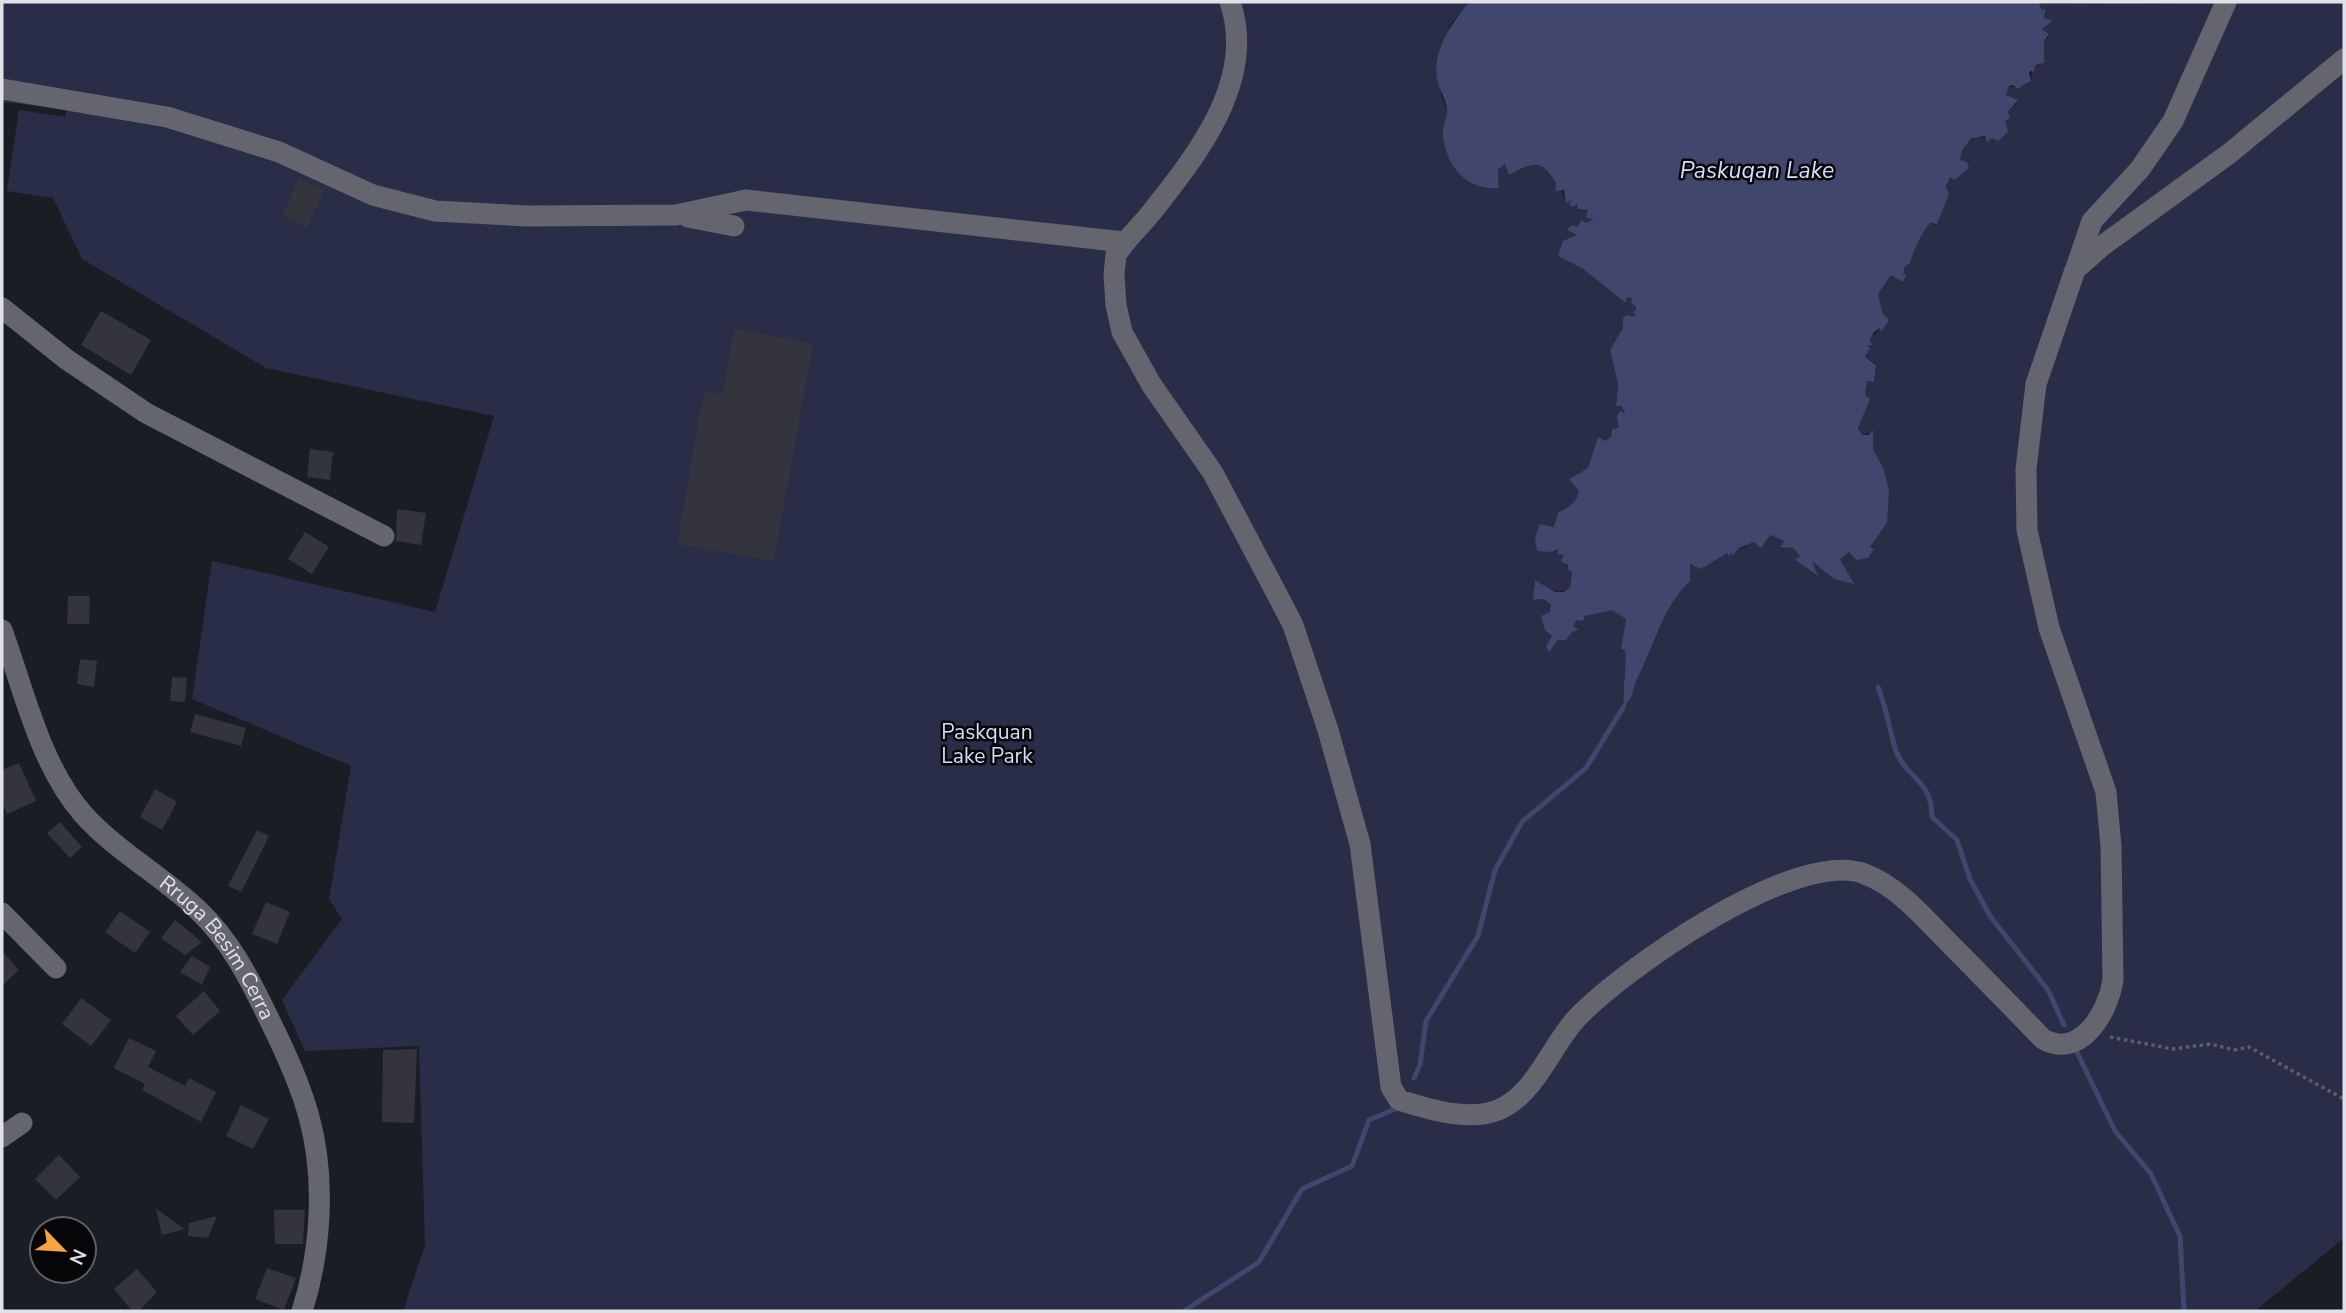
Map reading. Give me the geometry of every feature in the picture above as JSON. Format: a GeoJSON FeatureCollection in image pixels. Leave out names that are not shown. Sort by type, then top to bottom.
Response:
{"type":"FeatureCollection","features":[{"type":"Feature","properties":{"kind":"street"},"geometry":{"type":"LineString","coordinates":[[1230,2],[1239,40],[1237,64],[1228,90],[1192,160],[1116,255],[1116,305],[1122,332],[1151,384],[1213,473],[1293,625],[1328,730],[1360,844],[1391,1087],[1399,1100],[1439,1111],[1480,1114],[1498,1110],[1529,1086],[1558,1040],[1577,1018],[1648,958],[1755,896],[1810,872],[1853,870],[1868,875],[1899,894],[2043,1039],[2061,1045],[2071,1044],[2088,1031],[2103,1013],[2113,981],[2107,804],[2098,766],[2049,628],[2024,503],[2036,384],[2092,221],[2140,169],[2173,121],[2226,2]]}},
{"type":"Feature","properties":{"kind":"street"},"geometry":{"type":"LineString","coordinates":[[2075,270],[2102,246],[2230,153],[2344,59]]}},
{"type":"Feature","properties":{"kind":"street"},"geometry":{"type":"LineString","coordinates":[[2,89],[167,117],[279,152],[373,195],[435,211],[528,216],[676,215],[734,226]]}},
{"type":"Feature","properties":{"kind":"street"},"geometry":{"type":"LineString","coordinates":[[676,215],[746,200],[1124,242]]}},
{"type":"Feature","properties":{"kind":"street"},"geometry":{"type":"LineString","coordinates":[[2,308],[66,359],[146,413],[384,536]]}},
{"type":"Feature","properties":{"kind":"street","name":"Rruga Besim Cerra"},"geometry":{"type":"LineString","coordinates":[[2,630],[44,746],[75,803],[105,835],[197,909],[220,934],[242,964],[296,1076],[310,1119],[317,1161],[316,1250],[302,1311]]}},
{"type":"Feature","properties":{"kind":"street"},"geometry":{"type":"LineString","coordinates":[[2,913],[56,968]]}},
{"type":"Feature","properties":{"kind":"street"},"geometry":{"type":"LineString","coordinates":[[2,1137],[22,1123]]}},
{"type":"Feature","properties":{"kind":"path"},"geometry":{"type":"LineString","coordinates":[[2088,1031],[2174,1049],[2210,1044],[2234,1050],[2249,1048],[2344,1099]]}},
{"type":"Feature","properties":{"kind":"green space","name":"Paskquan Lake Park"},"geometry":{"type":"Polygon","coordinates":[[[1469,2],[1449,26],[1441,95],[1447,111],[1443,136],[1447,151],[1499,188],[1498,170],[1505,164],[1514,172],[1532,164],[1547,171],[1559,186],[1566,202],[1573,201],[1580,205],[1578,209],[1588,210],[1587,218],[1595,219],[1577,227],[1572,225],[1568,230],[1578,235],[1566,241],[1559,256],[1583,269],[1625,302],[1627,297],[1633,298],[1631,303],[1636,306],[1636,311],[1633,312],[1636,317],[1630,318],[1610,351],[1618,384],[1616,406],[1623,405],[1625,415],[1620,412],[1619,428],[1612,429],[1611,437],[1605,442],[1598,438],[1588,468],[1569,479],[1579,490],[1568,510],[1554,527],[1540,524],[1565,554],[1567,570],[1572,572],[1570,588],[1556,591],[1535,581],[1533,600],[1544,599],[1551,605],[1550,612],[1542,616],[1552,636],[1550,651],[1558,640],[1578,629],[1572,628],[1589,614],[1612,610],[1626,619],[1622,648],[1625,650],[1625,706],[1666,615],[1690,581],[1689,564],[1697,567],[1727,553],[1729,556],[1732,551],[1746,547],[1746,544],[1766,541],[1770,535],[1784,541],[1780,546],[1793,548],[1800,556],[1795,561],[1817,574],[1811,560],[1834,579],[1852,583],[1840,559],[1849,552],[1856,560],[1868,558],[1873,549],[1869,548],[1887,523],[1884,470],[1873,449],[1873,432],[1862,435],[1858,428],[1868,403],[1865,395],[1867,381],[1874,382],[1876,364],[1865,357],[1868,345],[1889,320],[1883,314],[1878,294],[1891,274],[1904,281],[1907,276],[1902,276],[1905,265],[1910,263],[1921,235],[1930,222],[1937,224],[1945,203],[1948,181],[1964,162],[1960,160],[1962,150],[1975,136],[1990,139],[2006,129],[2006,117],[2017,103],[2006,95],[2009,87],[2024,86],[2031,81],[2032,69],[2044,62],[2044,41],[2049,37],[2042,29],[2051,21],[2044,18],[2039,4],[2344,2],[2344,1238],[2255,1311],[403,1311],[425,1245],[419,1046],[305,1051],[282,1000],[342,919],[329,899],[351,766],[192,699],[212,561],[435,612],[494,416],[266,368],[82,259],[53,198],[7,191],[19,110],[65,117],[67,109],[2,102],[2,3],[1469,2]]]}},
{"type":"Feature","properties":{"kind":"water","name":"Paskuqan Lake"},"geometry":{"type":"Polygon","coordinates":[[[1469,2],[2042,2],[2039,4],[2042,10],[2045,9],[2044,18],[2052,21],[2042,29],[2049,34],[2044,41],[2044,63],[2036,65],[2033,73],[2032,70],[2029,73],[2031,81],[2017,89],[2014,85],[2009,86],[2006,95],[2018,100],[2008,112],[2010,118],[2005,121],[2008,132],[1998,141],[1992,138],[1987,142],[1985,136],[1972,138],[1962,150],[1960,160],[1967,162],[1969,168],[1954,180],[1950,177],[1946,187],[1949,194],[1937,224],[1930,223],[1925,230],[1910,263],[1905,266],[1903,275],[1907,275],[1903,282],[1891,275],[1878,294],[1883,314],[1889,320],[1881,332],[1880,328],[1874,332],[1870,340],[1872,345],[1867,346],[1870,348],[1865,357],[1876,365],[1874,382],[1867,381],[1865,395],[1870,399],[1858,428],[1862,435],[1869,435],[1873,430],[1873,449],[1884,470],[1889,492],[1887,523],[1870,547],[1874,549],[1868,558],[1856,560],[1849,552],[1840,559],[1854,584],[1834,579],[1812,561],[1818,576],[1795,560],[1800,556],[1793,548],[1780,547],[1784,541],[1770,535],[1761,548],[1754,542],[1739,548],[1733,555],[1731,552],[1730,557],[1727,553],[1701,569],[1690,564],[1690,581],[1672,603],[1636,681],[1632,696],[1624,706],[1625,650],[1621,649],[1626,619],[1612,610],[1585,616],[1583,621],[1577,620],[1573,627],[1579,629],[1571,633],[1566,640],[1558,640],[1549,652],[1546,646],[1552,636],[1545,630],[1541,616],[1550,612],[1551,605],[1544,599],[1533,600],[1535,580],[1555,592],[1564,592],[1570,587],[1572,572],[1567,570],[1568,565],[1561,562],[1564,554],[1558,555],[1558,549],[1551,552],[1537,551],[1535,538],[1540,524],[1554,527],[1558,513],[1576,499],[1579,491],[1569,479],[1588,468],[1598,437],[1605,441],[1611,437],[1612,429],[1619,428],[1617,416],[1620,411],[1625,414],[1622,406],[1616,406],[1618,384],[1610,350],[1623,328],[1623,318],[1627,315],[1636,317],[1633,311],[1636,311],[1636,307],[1631,303],[1632,298],[1627,297],[1626,303],[1583,269],[1558,256],[1563,241],[1577,235],[1567,230],[1572,225],[1577,227],[1582,220],[1586,223],[1594,219],[1586,218],[1588,210],[1578,209],[1577,204],[1572,207],[1569,204],[1572,200],[1566,203],[1564,190],[1555,191],[1556,183],[1545,169],[1530,165],[1509,175],[1505,164],[1498,170],[1499,188],[1488,188],[1469,181],[1454,168],[1443,137],[1447,110],[1436,69],[1440,48],[1450,28],[1469,2]]]}},
{"type":"Feature","properties":{"kind":"building"},"geometry":{"type":"Polygon","coordinates":[[[299,178],[325,190],[307,228],[282,216],[299,178]]]}},
{"type":"Feature","properties":{"kind":"building"},"geometry":{"type":"Polygon","coordinates":[[[101,311],[151,340],[131,375],[81,345],[101,311]]]}},
{"type":"Feature","properties":{"kind":"building"},"geometry":{"type":"Polygon","coordinates":[[[734,329],[813,343],[774,561],[677,544],[704,391],[722,394],[734,329]]]}},
{"type":"Feature","properties":{"kind":"building"},"geometry":{"type":"Polygon","coordinates":[[[310,449],[333,452],[330,480],[307,477],[310,449]]]}},
{"type":"Feature","properties":{"kind":"building"},"geometry":{"type":"Polygon","coordinates":[[[397,509],[426,513],[421,545],[396,541],[397,509]]]}},
{"type":"Feature","properties":{"kind":"building"},"geometry":{"type":"Polygon","coordinates":[[[305,532],[329,547],[312,574],[288,559],[305,532]]]}},
{"type":"Feature","properties":{"kind":"building"},"geometry":{"type":"Polygon","coordinates":[[[68,596],[90,596],[89,624],[67,624],[68,596]]]}},
{"type":"Feature","properties":{"kind":"building"},"geometry":{"type":"Polygon","coordinates":[[[80,659],[97,661],[94,687],[77,684],[80,659]]]}},
{"type":"Feature","properties":{"kind":"building"},"geometry":{"type":"Polygon","coordinates":[[[172,677],[187,678],[185,702],[170,701],[172,677]]]}},
{"type":"Feature","properties":{"kind":"building"},"geometry":{"type":"Polygon","coordinates":[[[195,714],[246,728],[241,746],[190,732],[195,714]]]}},
{"type":"Feature","properties":{"kind":"building"},"geometry":{"type":"Polygon","coordinates":[[[19,763],[36,801],[7,814],[2,802],[2,770],[19,763]]]}},
{"type":"Feature","properties":{"kind":"building"},"geometry":{"type":"Polygon","coordinates":[[[155,789],[177,802],[162,830],[140,817],[155,789]]]}},
{"type":"Feature","properties":{"kind":"building"},"geometry":{"type":"Polygon","coordinates":[[[60,822],[82,847],[70,858],[47,833],[60,822]]]}},
{"type":"Feature","properties":{"kind":"building"},"geometry":{"type":"Polygon","coordinates":[[[257,830],[269,836],[241,892],[228,886],[257,830]]]}},
{"type":"Feature","properties":{"kind":"building"},"geometry":{"type":"Polygon","coordinates":[[[266,902],[290,912],[277,944],[252,934],[266,902]]]}},
{"type":"Feature","properties":{"kind":"building"},"geometry":{"type":"Polygon","coordinates":[[[120,911],[150,932],[135,953],[105,932],[120,911]]]}},
{"type":"Feature","properties":{"kind":"building"},"geometry":{"type":"Polygon","coordinates":[[[175,920],[202,942],[185,955],[161,938],[175,920]]]}},
{"type":"Feature","properties":{"kind":"building"},"geometry":{"type":"Polygon","coordinates":[[[2,951],[19,970],[2,986],[2,951]]]}},
{"type":"Feature","properties":{"kind":"building"},"geometry":{"type":"Polygon","coordinates":[[[192,956],[210,967],[202,985],[180,972],[192,956]]]}},
{"type":"Feature","properties":{"kind":"building"},"geometry":{"type":"Polygon","coordinates":[[[204,991],[220,1011],[193,1035],[176,1016],[204,991]]]}},
{"type":"Feature","properties":{"kind":"building"},"geometry":{"type":"Polygon","coordinates":[[[81,998],[111,1020],[91,1046],[62,1024],[81,998]]]}},
{"type":"Feature","properties":{"kind":"building"},"geometry":{"type":"Polygon","coordinates":[[[129,1038],[156,1051],[148,1067],[185,1086],[189,1078],[216,1092],[201,1122],[142,1090],[145,1084],[114,1068],[129,1038]]]}},
{"type":"Feature","properties":{"kind":"building"},"geometry":{"type":"Polygon","coordinates":[[[417,1049],[414,1123],[382,1122],[383,1050],[417,1049]]]}},
{"type":"Feature","properties":{"kind":"building"},"geometry":{"type":"Polygon","coordinates":[[[241,1105],[269,1119],[253,1149],[226,1136],[241,1105]]]}},
{"type":"Feature","properties":{"kind":"building"},"geometry":{"type":"Polygon","coordinates":[[[59,1155],[80,1177],[56,1200],[35,1179],[59,1155]]]}},
{"type":"Feature","properties":{"kind":"building"},"geometry":{"type":"Polygon","coordinates":[[[156,1209],[185,1229],[162,1235],[156,1209]]]}},
{"type":"Feature","properties":{"kind":"building"},"geometry":{"type":"Polygon","coordinates":[[[274,1210],[305,1210],[303,1244],[275,1244],[274,1210]]]}},
{"type":"Feature","properties":{"kind":"building"},"geometry":{"type":"Polygon","coordinates":[[[217,1216],[208,1238],[188,1236],[189,1223],[217,1216]]]}},
{"type":"Feature","properties":{"kind":"building"},"geometry":{"type":"Polygon","coordinates":[[[267,1268],[296,1278],[284,1310],[255,1299],[267,1268]]]}},
{"type":"Feature","properties":{"kind":"building"},"geometry":{"type":"Polygon","coordinates":[[[137,1269],[157,1292],[139,1311],[132,1311],[114,1289],[137,1269]]]}},
{"type":"Feature","properties":{"kind":"waterway"},"geometry":{"type":"LineString","coordinates":[[1878,687],[1896,751],[1906,768],[1924,787],[1931,805],[1932,817],[1957,840],[1970,879],[1990,916],[2048,990],[2064,1025]]}},
{"type":"Feature","properties":{"kind":"waterway"},"geometry":{"type":"LineString","coordinates":[[1414,1078],[1420,1065],[1426,1021],[1478,936],[1495,870],[1522,822],[1586,768],[1624,706]]}},
{"type":"Feature","properties":{"kind":"waterway"},"geometry":{"type":"LineString","coordinates":[[2076,1050],[2115,1131],[2151,1174],[2180,1236],[2184,1311]]}},
{"type":"Feature","properties":{"kind":"waterway"},"geometry":{"type":"LineString","coordinates":[[1184,1311],[1259,1262],[1302,1189],[1352,1166],[1369,1120],[1400,1107]]}}]}
